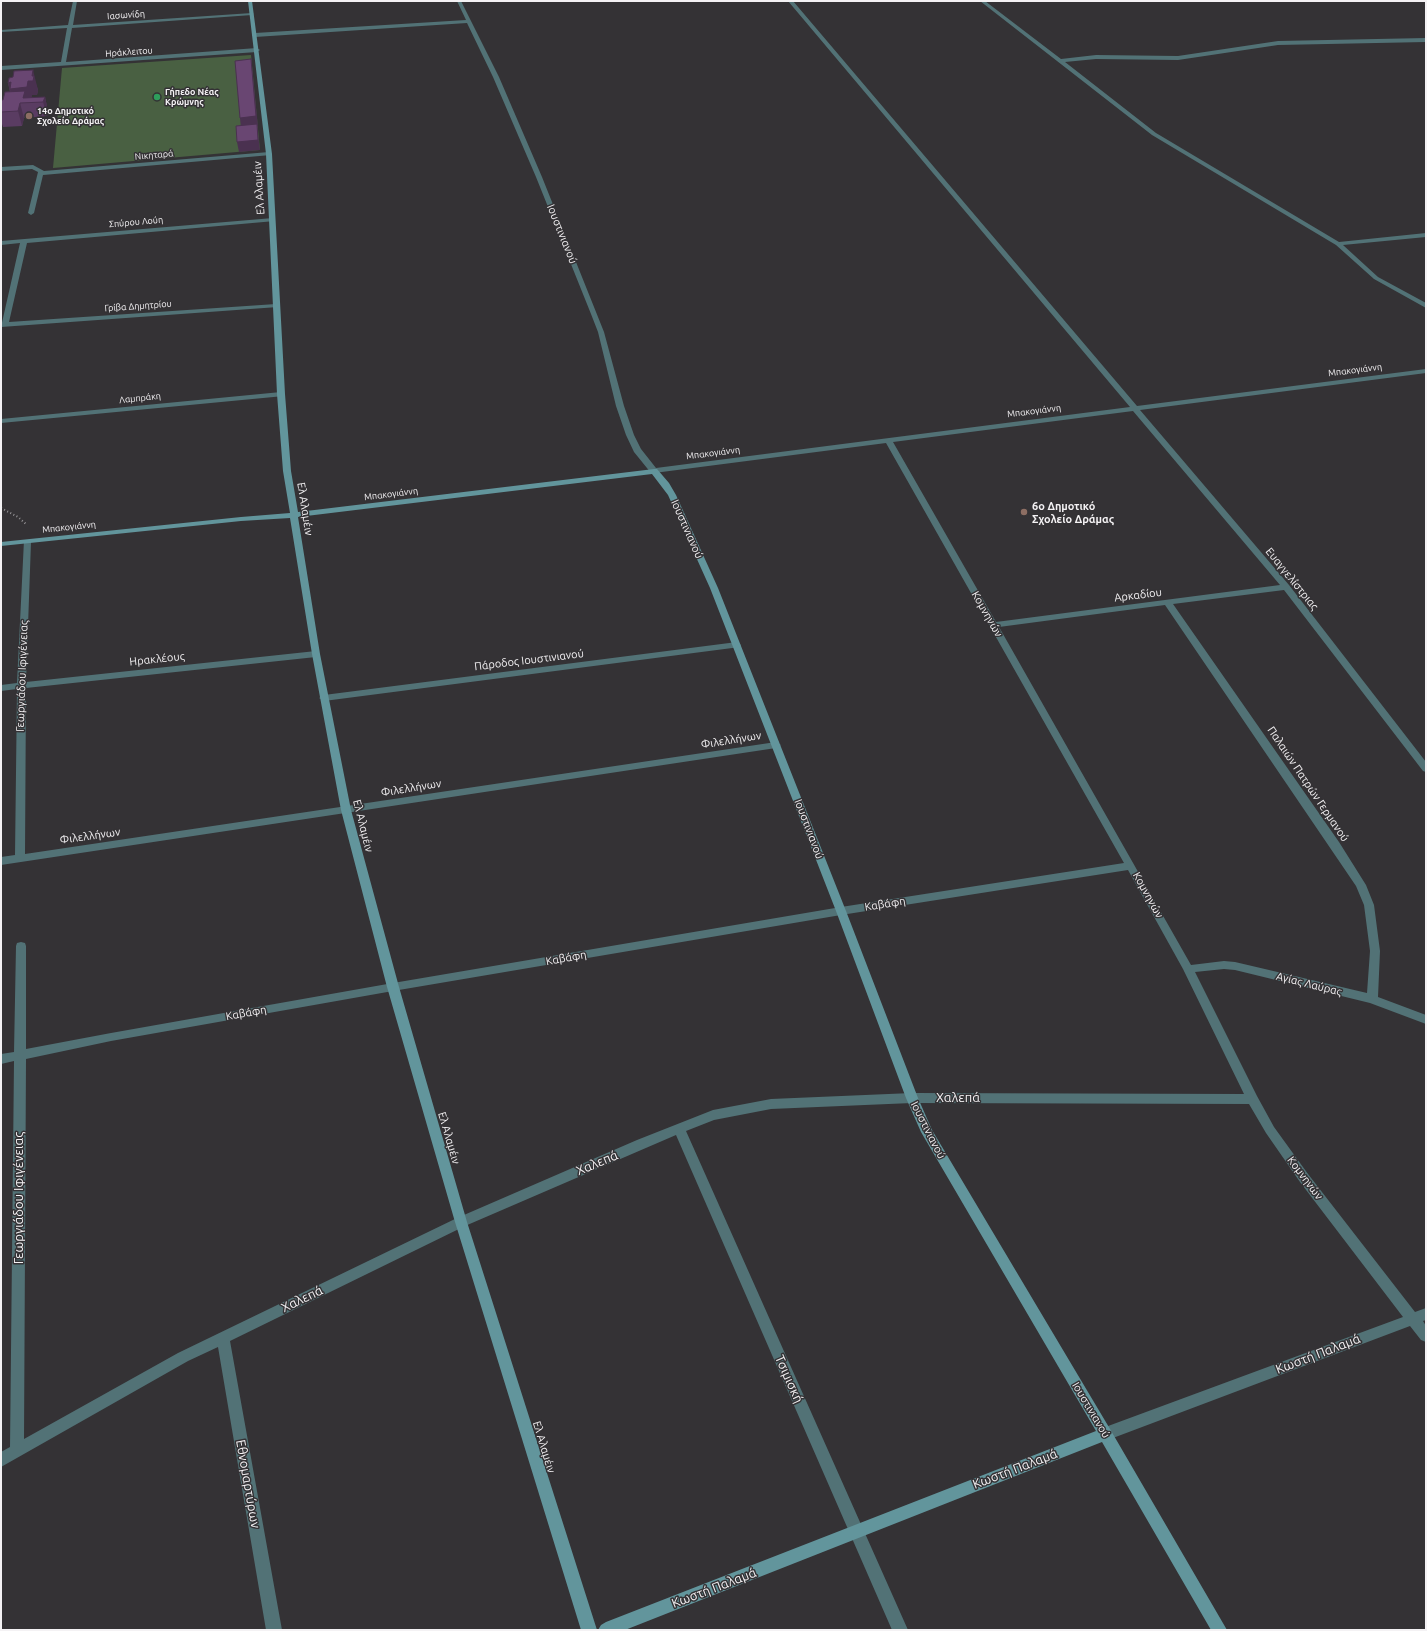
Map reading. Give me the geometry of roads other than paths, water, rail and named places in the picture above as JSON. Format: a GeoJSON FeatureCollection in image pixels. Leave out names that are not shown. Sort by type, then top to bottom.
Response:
{"type":"FeatureCollection","features":[{"type":"Feature","properties":{"kind":"street"},"geometry":{"type":"LineString","coordinates":[[63,64],[75,1]]}},
{"type":"Feature","properties":{"kind":"street","name":"Ελ Αλαμέιν"},"geometry":{"type":"LineString","coordinates":[[250,1],[269,154],[276,306],[287,471],[316,654],[346,810],[393,987],[461,1222],[589,1630]]}},
{"type":"Feature","properties":{"kind":"street","name":"Ιουστινιανού"},"geometry":{"type":"LineString","coordinates":[[459,1],[496,77],[539,177],[594,314],[601,332],[620,406],[630,435],[637,450],[672,495],[714,588],[841,911],[912,1098],[938,1152],[1219,1630]]}},
{"type":"Feature","properties":{"kind":"street","name":"Ευαγγελίστριας"},"geometry":{"type":"LineString","coordinates":[[790,1],[1286,587],[1426,769]]}},
{"type":"Feature","properties":{"kind":"street"},"geometry":{"type":"LineString","coordinates":[[982,1],[1154,134],[1338,244],[1376,278],[1426,306]]}},
{"type":"Feature","properties":{"kind":"street","name":"Ιασωνίδη"},"geometry":{"type":"LineString","coordinates":[[1,31],[252,14]]}},
{"type":"Feature","properties":{"kind":"street"},"geometry":{"type":"LineString","coordinates":[[255,35],[469,21]]}},
{"type":"Feature","properties":{"kind":"street"},"geometry":{"type":"LineString","coordinates":[[1060,61],[1096,58],[1178,58],[1278,44],[1426,40]]}},
{"type":"Feature","properties":{"kind":"street","name":"Ηράκλειτου"},"geometry":{"type":"LineString","coordinates":[[1,68],[257,50]]}},
{"type":"Feature","properties":{"kind":"street","name":"Νικηταρά"},"geometry":{"type":"LineString","coordinates":[[41,173],[269,154]]}},
{"type":"Feature","properties":{"kind":"street"},"geometry":{"type":"LineString","coordinates":[[1,170],[35,167],[40,170],[41,173],[31,213]]}},
{"type":"Feature","properties":{"kind":"street","name":"Σπύρου Λούη"},"geometry":{"type":"LineString","coordinates":[[1,243],[273,220]]}},
{"type":"Feature","properties":{"kind":"street"},"geometry":{"type":"LineString","coordinates":[[1338,244],[1426,235]]}},
{"type":"Feature","properties":{"kind":"street"},"geometry":{"type":"LineString","coordinates":[[3,325],[24,241]]}},
{"type":"Feature","properties":{"kind":"street","name":"Γρίβα Δημητρίου"},"geometry":{"type":"LineString","coordinates":[[3,325],[276,306]]}},
{"type":"Feature","properties":{"kind":"street","name":"Μπακογιάννη"},"geometry":{"type":"LineString","coordinates":[[1,544],[293,515],[654,471],[1134,408],[1426,372]]}},
{"type":"Feature","properties":{"kind":"street","name":"Λαμπράκη"},"geometry":{"type":"LineString","coordinates":[[1,421],[281,394]]}},
{"type":"Feature","properties":{"kind":"street","name":"Κομνηνών"},"geometry":{"type":"LineString","coordinates":[[888,440],[1132,866],[1188,969],[1252,1099],[1287,1154],[1426,1336]]}},
{"type":"Feature","properties":{"kind":"street","name":"Γεωργιάδου Ιφιγένειας"},"geometry":{"type":"LineString","coordinates":[[20,858],[19,749],[27,542]]}},
{"type":"Feature","properties":{"kind":"street","name":"Αρκαδίου"},"geometry":{"type":"LineString","coordinates":[[994,625],[1286,587]]}},
{"type":"Feature","properties":{"kind":"street","name":"Παλαιών Πατρών Γερμανού"},"geometry":{"type":"LineString","coordinates":[[1168,603],[1336,845],[1364,891],[1369,905],[1375,951],[1372,999]]}},
{"type":"Feature","properties":{"kind":"street","name":"Πάροδος Ιουστινιανού"},"geometry":{"type":"LineString","coordinates":[[324,698],[737,645]]}},
{"type":"Feature","properties":{"kind":"street","name":"Ηρακλέους"},"geometry":{"type":"LineString","coordinates":[[1,688],[316,654]]}},
{"type":"Feature","properties":{"kind":"street","name":"Φιλελλήνων"},"geometry":{"type":"LineString","coordinates":[[1,861],[776,745]]}},
{"type":"Feature","properties":{"kind":"street","name":"Καβάφη"},"geometry":{"type":"LineString","coordinates":[[1,1059],[20,1054],[393,987],[841,911],[1132,866]]}},
{"type":"Feature","properties":{"kind":"street","name":"Γεωργιάδου Ιφιγένειας"},"geometry":{"type":"LineString","coordinates":[[17,1450],[21,946]]}},
{"type":"Feature","properties":{"kind":"street","name":"Αγίας Λαύρας"},"geometry":{"type":"LineString","coordinates":[[1188,969],[1224,965],[1235,966],[1372,999],[1426,1020]]}},
{"type":"Feature","properties":{"kind":"street","name":"Χαλεπά"},"geometry":{"type":"LineString","coordinates":[[1,1460],[182,1357],[461,1222],[679,1128],[727,1111],[771,1104],[912,1098],[1252,1099]]}},
{"type":"Feature","properties":{"kind":"street","name":"Τσιμισκή"},"geometry":{"type":"LineString","coordinates":[[679,1128],[900,1630]]}},
{"type":"Feature","properties":{"kind":"street","name":"Κωστή Παλαμά"},"geometry":{"type":"LineString","coordinates":[[606,1630],[1105,1434],[1426,1314]]}},
{"type":"Feature","properties":{"kind":"street","name":"Εθνομαρτύρων"},"geometry":{"type":"LineString","coordinates":[[222,1337],[274,1630]]}},
{"type":"Feature","properties":{"kind":"place","name":"Γήπεδο Νέας Κρώμνης"},"geometry":{"type":"Point","coordinates":[157,97]}},
{"type":"Feature","properties":{"kind":"place","name":"14ο Δημοτικό Σχολείο Δράμας"},"geometry":{"type":"Point","coordinates":[29,116]}},
{"type":"Feature","properties":{"kind":"place","name":"6o Δημοτικό Σχολείο Δράμας"},"geometry":{"type":"Point","coordinates":[1024,512]}}]}
